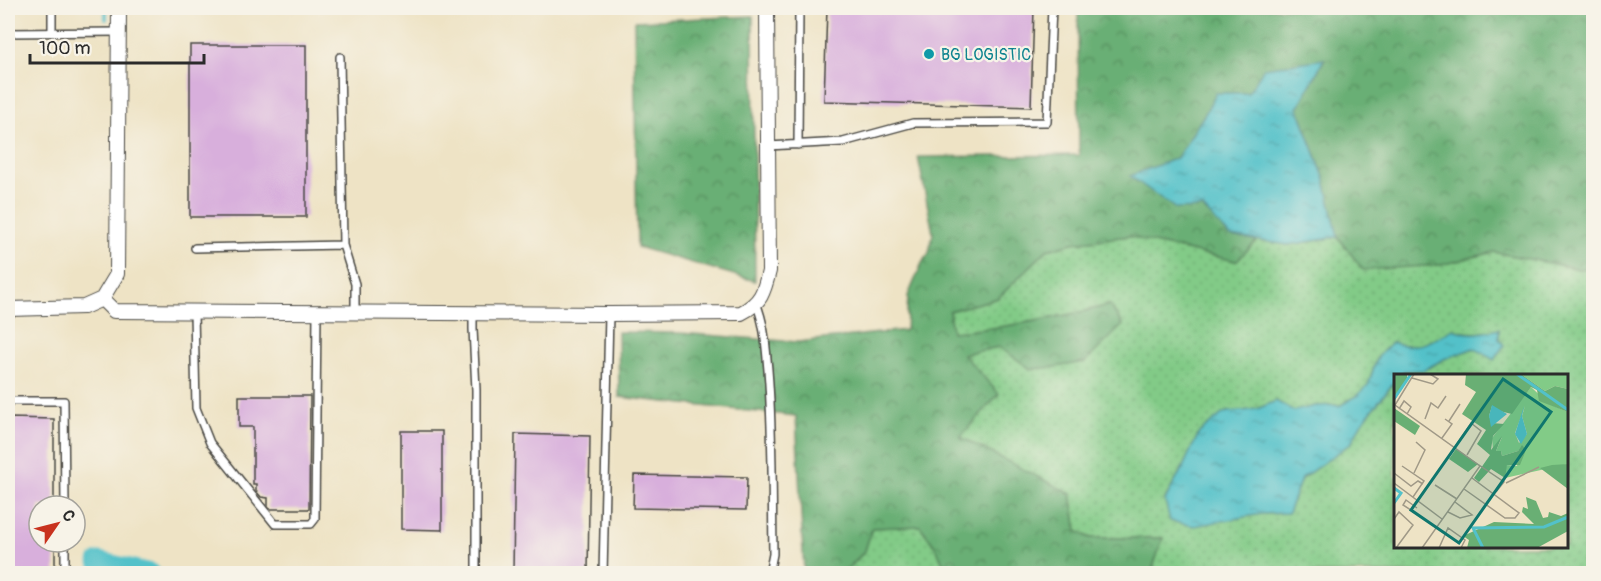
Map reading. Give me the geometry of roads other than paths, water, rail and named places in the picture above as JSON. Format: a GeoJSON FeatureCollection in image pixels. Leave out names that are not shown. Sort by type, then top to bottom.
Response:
{"type":"FeatureCollection","features":[{"type":"Feature","properties":{"kind":"street"},"geometry":{"type":"LineString","coordinates":[[8,309],[84,307],[102,299],[117,274],[119,8]]}},
{"type":"Feature","properties":{"kind":"street"},"geometry":{"type":"LineString","coordinates":[[102,299],[114,311],[741,313],[756,303],[765,286],[769,271],[767,8]]}},
{"type":"Feature","properties":{"kind":"lane"},"geometry":{"type":"LineString","coordinates":[[52,8],[52,33]]}},
{"type":"Feature","properties":{"kind":"lane"},"geometry":{"type":"LineString","coordinates":[[798,145],[799,8]]}},
{"type":"Feature","properties":{"kind":"lane"},"geometry":{"type":"LineString","coordinates":[[768,146],[843,142],[913,123],[1047,122],[1052,8]]}},
{"type":"Feature","properties":{"kind":"lane"},"geometry":{"type":"LineString","coordinates":[[8,33],[119,32]]}},
{"type":"Feature","properties":{"kind":"lane"},"geometry":{"type":"LineString","coordinates":[[340,57],[343,245],[355,284],[355,311]]}},
{"type":"Feature","properties":{"kind":"lane"},"geometry":{"type":"LineString","coordinates":[[195,248],[343,245]]}},
{"type":"Feature","properties":{"kind":"lane"},"geometry":{"type":"LineString","coordinates":[[756,303],[761,315],[765,339],[771,403],[773,554],[769,573]]}},
{"type":"Feature","properties":{"kind":"lane"},"geometry":{"type":"LineString","coordinates":[[194,312],[196,408],[210,443],[275,524],[310,525],[315,519],[318,311]]}},
{"type":"Feature","properties":{"kind":"lane"},"geometry":{"type":"LineString","coordinates":[[473,313],[476,390],[476,573]]}},
{"type":"Feature","properties":{"kind":"lane"},"geometry":{"type":"LineString","coordinates":[[603,573],[609,314]]}},
{"type":"Feature","properties":{"kind":"lane"},"geometry":{"type":"LineString","coordinates":[[8,401],[64,401],[65,494]]}},
{"type":"Feature","properties":{"kind":"lane"},"geometry":{"type":"LineString","coordinates":[[65,554],[65,573]]}},
{"type":"Feature","properties":{"kind":"water"},"geometry":{"type":"Polygon","coordinates":[[[1324,59],[1298,108],[1325,180],[1338,237],[1288,245],[1230,236],[1203,208],[1176,209],[1130,176],[1177,158],[1216,93],[1248,93],[1264,68],[1324,59]]]}},
{"type":"Feature","properties":{"kind":"water"},"geometry":{"type":"Polygon","coordinates":[[[1453,329],[1481,333],[1499,329],[1499,339],[1504,345],[1494,360],[1474,348],[1444,359],[1424,370],[1394,374],[1394,382],[1361,424],[1351,443],[1301,479],[1288,513],[1262,514],[1194,526],[1170,521],[1165,500],[1199,433],[1221,415],[1227,412],[1257,409],[1276,401],[1294,411],[1315,406],[1341,405],[1355,397],[1368,385],[1377,358],[1392,342],[1409,346],[1431,341],[1453,329]]]}},
{"type":"Feature","properties":{"kind":"waterway"},"geometry":{"type":"LineString","coordinates":[[106,8],[106,19]]}},
{"type":"Feature","properties":{"kind":"waterway"},"geometry":{"type":"LineString","coordinates":[[99,562],[151,574]]}},
{"type":"Feature","properties":{"kind":"place","name":"BG LOGISTIC"},"geometry":{"type":"Point","coordinates":[929,54]}}]}
